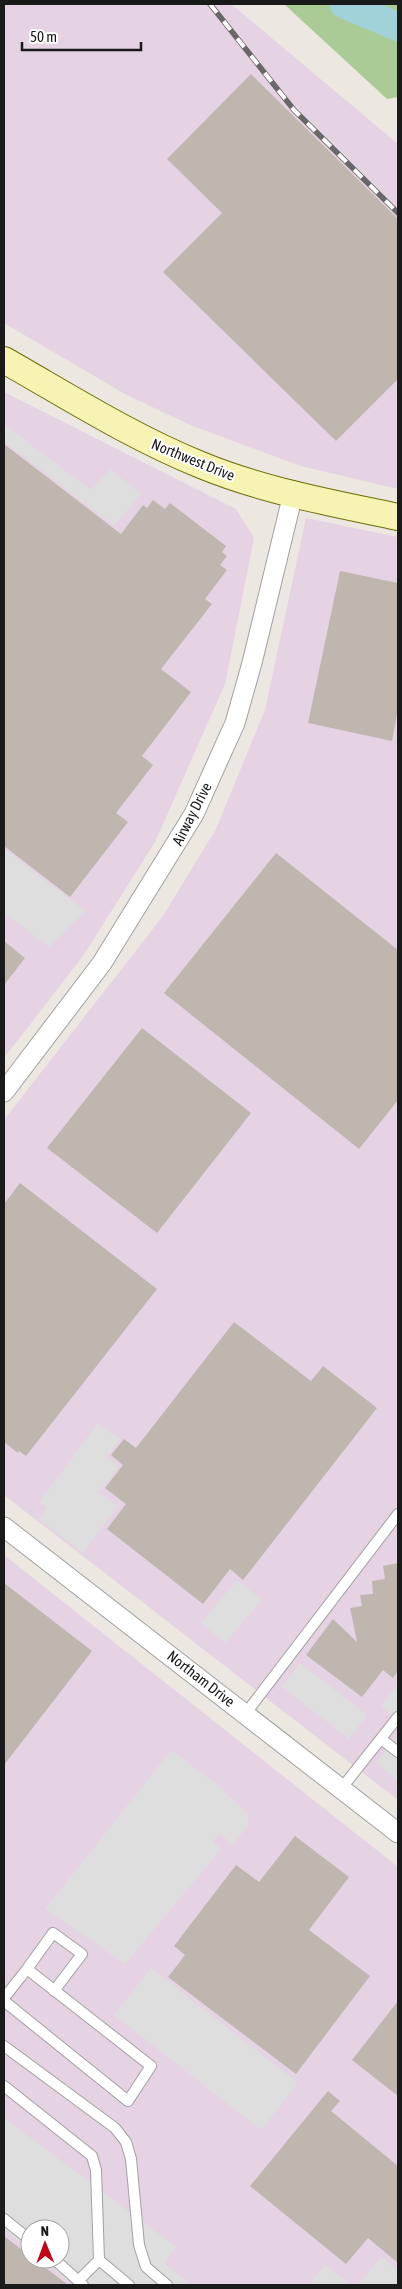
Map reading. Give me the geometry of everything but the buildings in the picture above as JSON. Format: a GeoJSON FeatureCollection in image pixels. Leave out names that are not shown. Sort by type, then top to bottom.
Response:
{"type":"FeatureCollection","features":[{"type":"Feature","properties":{"kind":"street","name":"Northwest Drive"},"geometry":{"type":"LineString","coordinates":[[4,360],[133,434],[201,465],[249,482],[293,494],[398,517]]}},
{"type":"Feature","properties":{"kind":"street","name":"Airway Drive"},"geometry":{"type":"LineString","coordinates":[[4,1092],[102,963],[194,814],[235,723],[252,663],[293,494]]}},
{"type":"Feature","properties":{"kind":"street","name":"Northam Drive"},"geometry":{"type":"LineString","coordinates":[[4,1527],[398,1833]]}},
{"type":"Feature","properties":{"kind":"lane"},"geometry":{"type":"LineString","coordinates":[[246,1714],[398,1514]]}},
{"type":"Feature","properties":{"kind":"lane"},"geometry":{"type":"LineString","coordinates":[[341,1788],[398,1717]]}},
{"type":"Feature","properties":{"kind":"lane"},"geometry":{"type":"LineString","coordinates":[[381,1739],[398,1752]]}},
{"type":"Feature","properties":{"kind":"lane"},"geometry":{"type":"LineString","coordinates":[[27,1969],[54,1991],[151,2066],[128,2101],[4,1999],[54,1933],[82,1954],[54,1991]]}},
{"type":"Feature","properties":{"kind":"lane"},"geometry":{"type":"LineString","coordinates":[[4,2046],[115,2128],[126,2142],[131,2159],[139,2244],[146,2267],[167,2285]]}},
{"type":"Feature","properties":{"kind":"lane"},"geometry":{"type":"LineString","coordinates":[[4,2086],[92,2156],[96,2170],[99,2260],[80,2283],[65,2269]]}},
{"type":"Feature","properties":{"kind":"lane"},"geometry":{"type":"LineString","coordinates":[[4,2219],[20,2232]]}},
{"type":"Feature","properties":{"kind":"lane"},"geometry":{"type":"LineString","coordinates":[[99,2260],[129,2285]]}},
{"type":"Feature","properties":{"kind":"shaded area"},"geometry":{"type":"Polygon","coordinates":[[[4,4],[231,4],[398,144],[398,489],[301,466],[190,425],[125,394],[4,323],[4,4]]]}},
{"type":"Feature","properties":{"kind":"shaded area"},"geometry":{"type":"Polygon","coordinates":[[[4,392],[236,509],[254,538],[225,684],[155,842],[83,956],[4,1058],[4,392]]]}},
{"type":"Feature","properties":{"kind":"shaded area"},"geometry":{"type":"Polygon","coordinates":[[[5,425],[91,490],[110,469],[141,494],[114,526],[4,441],[5,425]]]}},
{"type":"Feature","properties":{"kind":"shaded area"},"geometry":{"type":"Polygon","coordinates":[[[306,518],[398,537],[398,1800],[4,1495],[4,1120],[163,916],[216,829],[265,710],[306,518]]]}},
{"type":"Feature","properties":{"kind":"shaded area"},"geometry":{"type":"Polygon","coordinates":[[[4,849],[85,911],[49,947],[4,912],[4,849]]]}},
{"type":"Feature","properties":{"kind":"shaded area"},"geometry":{"type":"Polygon","coordinates":[[[98,1423],[120,1439],[106,1457],[119,1466],[99,1492],[118,1506],[83,1553],[38,1519],[47,1508],[39,1502],[98,1423]]]}},
{"type":"Feature","properties":{"kind":"shaded area"},"geometry":{"type":"Polygon","coordinates":[[[4,1555],[398,1867],[398,2285],[4,2285],[4,1555]]]}},
{"type":"Feature","properties":{"kind":"shaded area"},"geometry":{"type":"Polygon","coordinates":[[[237,1580],[262,1600],[225,1643],[201,1623],[237,1580]]]}},
{"type":"Feature","properties":{"kind":"shaded area"},"geometry":{"type":"Polygon","coordinates":[[[300,1663],[367,1715],[349,1739],[282,1687],[300,1663]]]}},
{"type":"Feature","properties":{"kind":"shaded area"},"geometry":{"type":"Polygon","coordinates":[[[398,1684],[398,1720],[381,1706],[398,1684]]]}},
{"type":"Feature","properties":{"kind":"shaded area"},"geometry":{"type":"Polygon","coordinates":[[[398,1736],[398,1781],[376,1763],[398,1736]]]}},
{"type":"Feature","properties":{"kind":"shaded area"},"geometry":{"type":"Polygon","coordinates":[[[171,1750],[218,1785],[248,1814],[248,1825],[233,1845],[219,1833],[213,1842],[221,1849],[125,1964],[45,1909],[171,1750]]]}},
{"type":"Feature","properties":{"kind":"shaded area"},"geometry":{"type":"Polygon","coordinates":[[[151,1968],[298,2083],[261,2130],[114,2015],[151,1968]]]}},
{"type":"Feature","properties":{"kind":"shaded area"},"geometry":{"type":"Polygon","coordinates":[[[4,2118],[176,2247],[164,2263],[191,2285],[74,2285],[54,2269],[70,2269],[70,2219],[20,2219],[20,2242],[4,2230],[4,2118]]]}},
{"type":"Feature","properties":{"kind":"shaded area"},"geometry":{"type":"Polygon","coordinates":[[[381,2257],[398,2270],[398,2285],[358,2285],[381,2257]]]}},
{"type":"Feature","properties":{"kind":"shaded area"},"geometry":{"type":"Polygon","coordinates":[[[325,2265],[351,2285],[309,2285],[325,2265]]]}},
{"type":"Feature","properties":{"kind":"green space"},"geometry":{"type":"Polygon","coordinates":[[[284,4],[398,4],[398,97],[387,99],[284,4]]]}},
{"type":"Feature","properties":{"kind":"waterway"},"geometry":{"type":"LineString","coordinates":[[344,4],[398,27]]}},
{"type":"Feature","properties":{"kind":"railway"},"geometry":{"type":"LineString","coordinates":[[210,4],[294,110],[398,213]]}}]}
